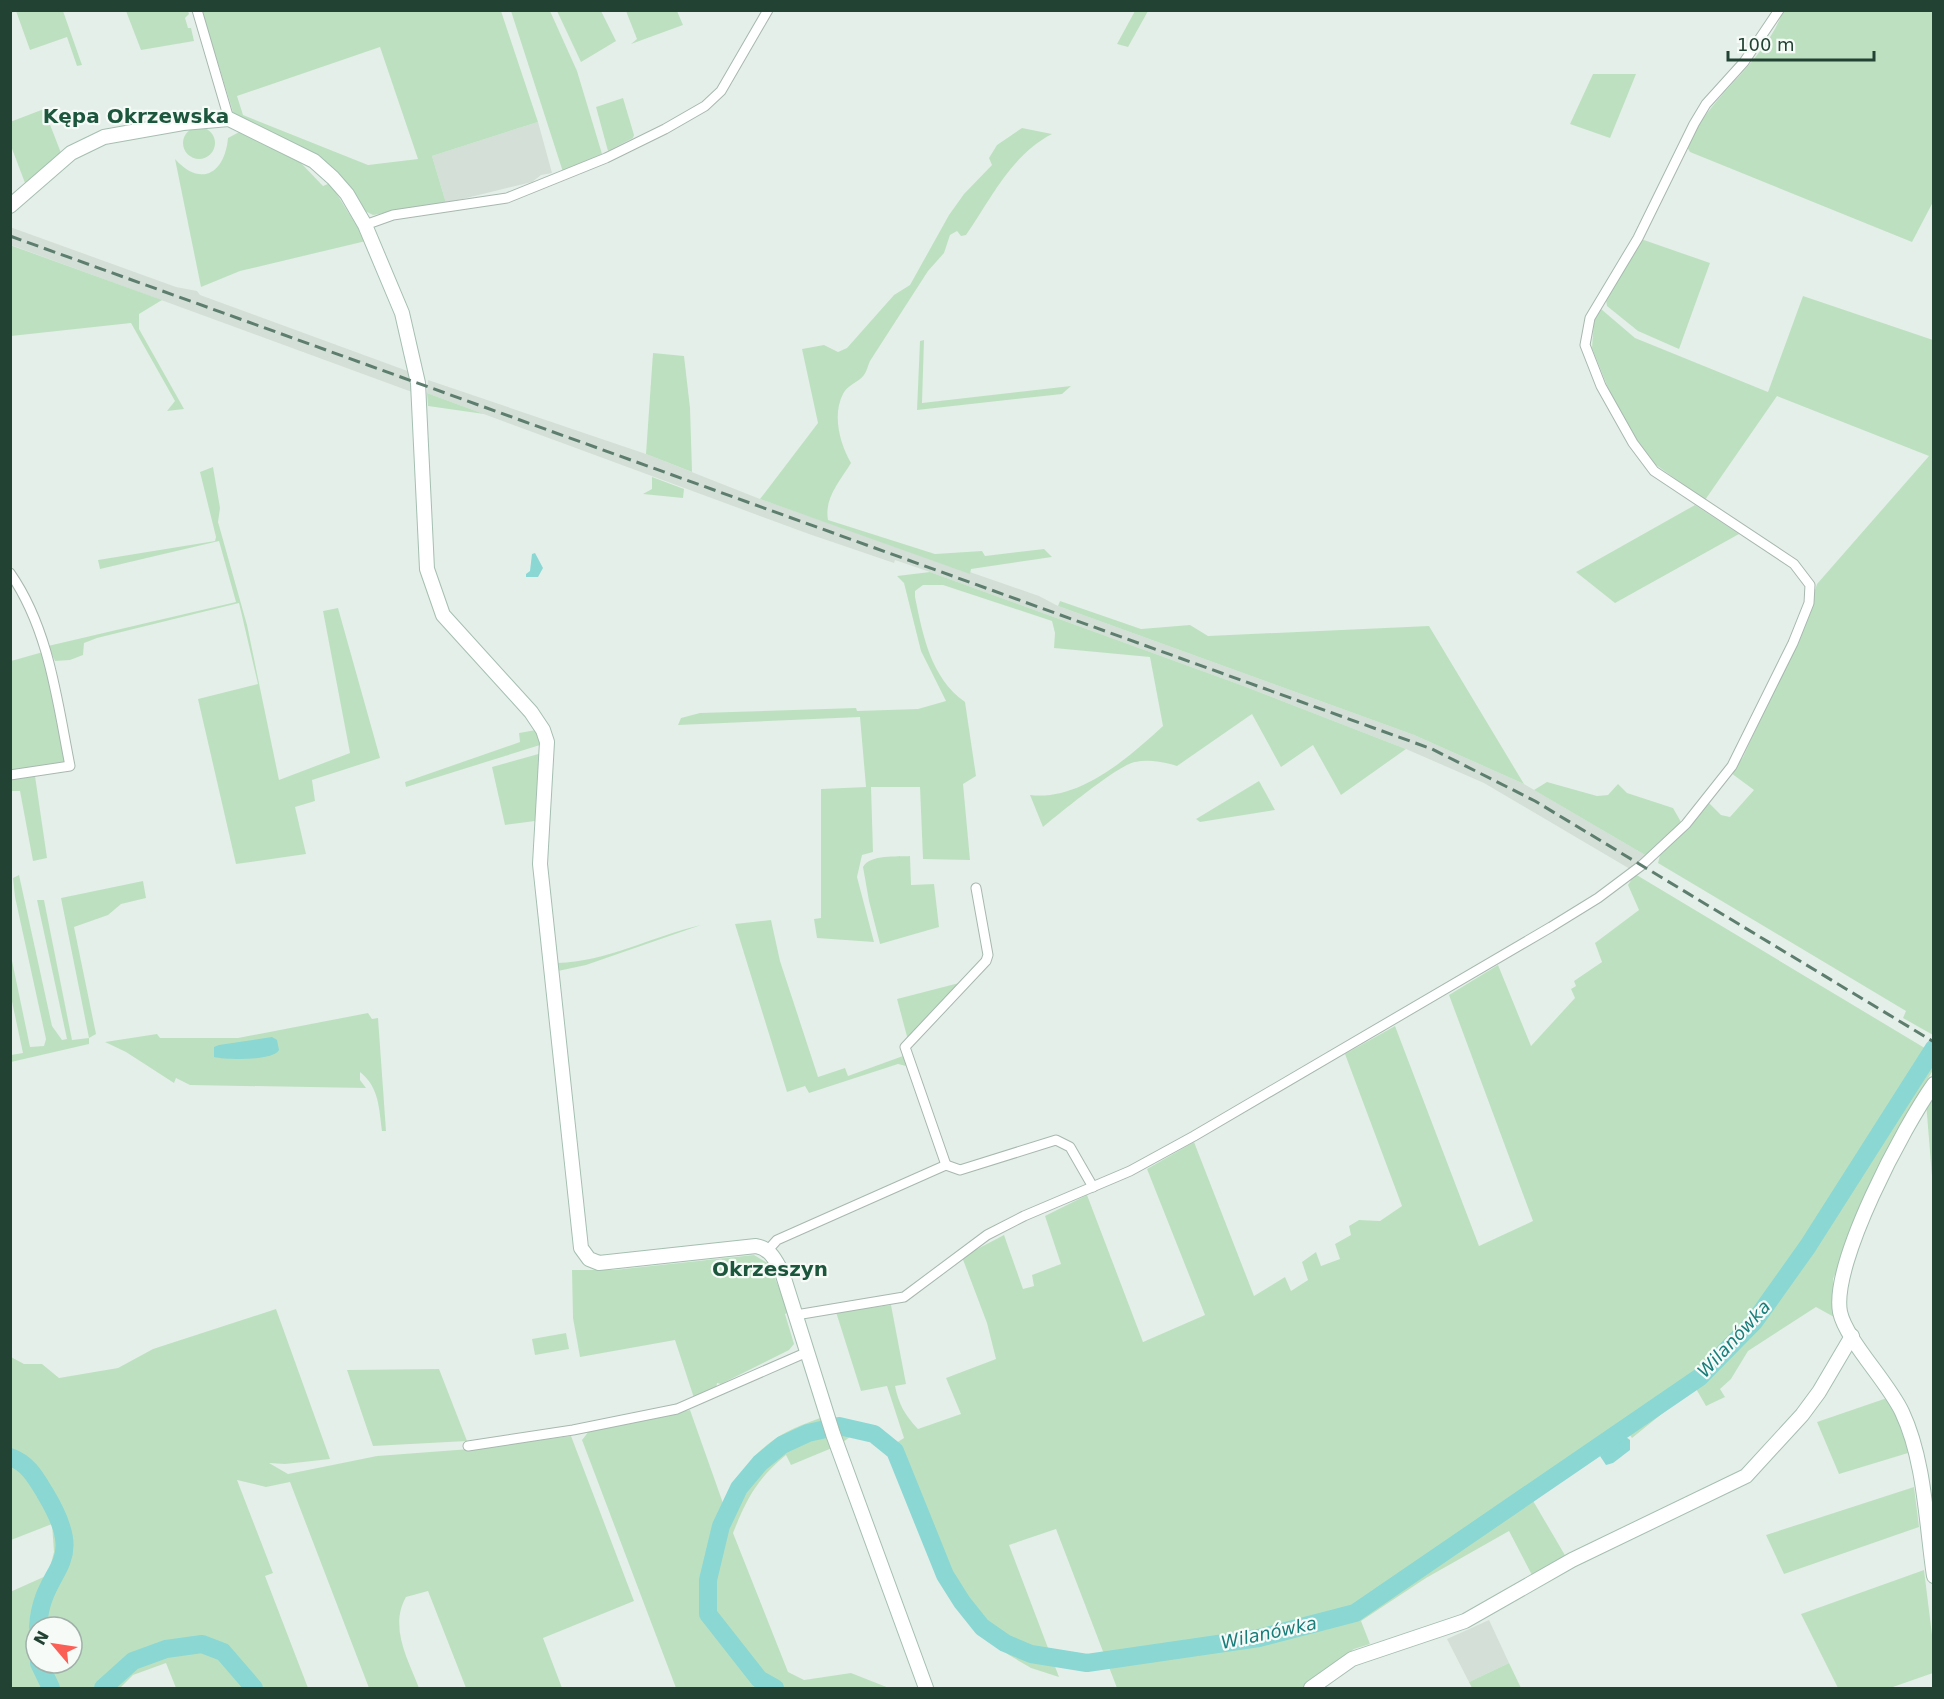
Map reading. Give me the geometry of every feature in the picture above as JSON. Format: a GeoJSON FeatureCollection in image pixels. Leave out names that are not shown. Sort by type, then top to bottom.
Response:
{"type":"FeatureCollection","features":[{"type":"Feature","properties":{"kind":"street"},"geometry":{"type":"LineString","coordinates":[[197,10],[229,119]]}},
{"type":"Feature","properties":{"kind":"street"},"geometry":{"type":"LineString","coordinates":[[365,225],[393,215],[507,198],[606,158],[665,129],[705,106],[722,91],[768,10]]}},
{"type":"Feature","properties":{"kind":"street"},"geometry":{"type":"LineString","coordinates":[[796,1315],[904,1297],[987,1235],[1130,1171],[1194,1136],[1598,898],[1642,865],[1686,824],[1732,766],[1793,643],[1811,596],[1810,585],[1794,564],[1654,471],[1638,451],[1601,386],[1585,345],[1590,318],[1638,238],[1694,124],[1706,104],[1744,62],[1779,10]]}},
{"type":"Feature","properties":{"kind":"street"},"geometry":{"type":"LineString","coordinates":[[10,206],[71,153],[104,138],[183,123],[229,119],[314,161],[346,194],[365,225],[402,313],[418,383],[427,569],[443,615],[531,712],[548,742],[540,864],[581,1248],[589,1260],[599,1263],[756,1246],[768,1250],[782,1272],[805,1353],[926,1689]]}},
{"type":"Feature","properties":{"kind":"street"},"geometry":{"type":"LineString","coordinates":[[10,573],[33,611],[47,655],[70,766],[10,775]]}},
{"type":"Feature","properties":{"kind":"street"},"geometry":{"type":"LineString","coordinates":[[946,1165],[905,1047],[986,961],[988,955],[976,888]]}},
{"type":"Feature","properties":{"kind":"street"},"geometry":{"type":"LineString","coordinates":[[1934,1084],[1893,1151],[1844,1270],[1839,1288],[1843,1322],[1894,1396],[1910,1432],[1922,1488],[1934,1576]]}},
{"type":"Feature","properties":{"kind":"street"},"geometry":{"type":"LineString","coordinates":[[768,1250],[777,1240],[946,1165],[960,1170],[1060,1140],[1070,1147],[1093,1187]]}},
{"type":"Feature","properties":{"kind":"street"},"geometry":{"type":"LineString","coordinates":[[1311,1689],[1352,1659],[1465,1620],[1572,1560],[1746,1476],[1802,1415],[1819,1392],[1852,1336]]}},
{"type":"Feature","properties":{"kind":"street"},"geometry":{"type":"LineString","coordinates":[[468,1446],[573,1430],[677,1409],[805,1353]]}},
{"type":"Feature","properties":{"kind":"shaded area"},"geometry":{"type":"Polygon","coordinates":[[[538,122],[552,173],[541,175],[532,182],[446,203],[432,156],[538,122]]]}},
{"type":"Feature","properties":{"kind":"shaded area"},"geometry":{"type":"Polygon","coordinates":[[[10,227],[176,287],[197,291],[200,295],[413,373],[412,392],[11,245],[10,227]]]}},
{"type":"Feature","properties":{"kind":"shaded area"},"geometry":{"type":"Polygon","coordinates":[[[428,380],[646,454],[760,499],[1039,596],[1058,606],[1414,735],[1524,784],[1645,855],[1630,869],[1484,783],[1406,749],[1241,685],[930,572],[895,560],[894,563],[809,534],[427,393],[428,380]]]}},
{"type":"Feature","properties":{"kind":"shaded area"},"geometry":{"type":"Polygon","coordinates":[[[1489,1620],[1509,1663],[1469,1682],[1447,1639],[1489,1620]]]}},
{"type":"Feature","properties":{"kind":"green space"},"geometry":{"type":"Polygon","coordinates":[[[16,11],[63,11],[82,65],[77,66],[67,37],[30,50],[16,11]]]}},
{"type":"Feature","properties":{"kind":"green space"},"geometry":{"type":"Polygon","coordinates":[[[126,11],[188,11],[189,14],[185,18],[188,28],[191,28],[194,41],[141,50],[126,11]]]}},
{"type":"Feature","properties":{"kind":"green space"},"geometry":{"type":"Polygon","coordinates":[[[202,11],[501,11],[538,122],[432,156],[446,203],[373,215],[365,211],[354,192],[301,146],[241,119],[233,112],[202,11]],[[380,47],[237,96],[243,115],[368,165],[418,159],[380,47]]]}},
{"type":"Feature","properties":{"kind":"green space"},"geometry":{"type":"Polygon","coordinates":[[[511,11],[550,11],[577,71],[602,154],[563,172],[511,11]]]}},
{"type":"Feature","properties":{"kind":"green space"},"geometry":{"type":"Polygon","coordinates":[[[557,11],[601,11],[616,41],[581,62],[557,11]]]}},
{"type":"Feature","properties":{"kind":"green space"},"geometry":{"type":"Polygon","coordinates":[[[626,11],[677,11],[683,25],[631,44],[637,39],[626,11]]]}},
{"type":"Feature","properties":{"kind":"green space"},"geometry":{"type":"Polygon","coordinates":[[[1135,11],[1148,11],[1128,47],[1117,44],[1135,11]]]}},
{"type":"Feature","properties":{"kind":"green space"},"geometry":{"type":"Polygon","coordinates":[[[1783,11],[1933,11],[1933,202],[1912,242],[1690,152],[1687,147],[1709,111],[1763,47],[1783,11]]]}},
{"type":"Feature","properties":{"kind":"green space"},"geometry":{"type":"Polygon","coordinates":[[[1593,74],[1636,74],[1610,138],[1570,124],[1593,74]]]}},
{"type":"Feature","properties":{"kind":"green space"},"geometry":{"type":"Polygon","coordinates":[[[623,98],[634,135],[633,138],[608,151],[596,107],[623,98]]]}},
{"type":"Feature","properties":{"kind":"green space"},"geometry":{"type":"Polygon","coordinates":[[[44,109],[61,153],[25,183],[11,146],[10,122],[44,109]]]}},
{"type":"Feature","properties":{"kind":"green space"},"geometry":{"type":"Polygon","coordinates":[[[199,127],[210,132],[215,143],[210,154],[199,159],[188,154],[183,143],[188,132],[199,127]]]}},
{"type":"Feature","properties":{"kind":"green space"},"geometry":{"type":"Polygon","coordinates":[[[1022,128],[1052,134],[1038,143],[1013,166],[966,235],[961,236],[957,231],[950,235],[944,253],[928,271],[870,361],[864,375],[843,394],[838,411],[839,429],[851,463],[834,490],[827,512],[828,520],[935,554],[982,551],[985,556],[1044,549],[1052,557],[971,569],[970,574],[760,499],[818,423],[802,349],[824,345],[838,352],[847,348],[894,295],[910,285],[949,215],[964,194],[992,165],[989,158],[997,145],[1022,128]]]}},
{"type":"Feature","properties":{"kind":"green space"},"geometry":{"type":"Polygon","coordinates":[[[243,130],[300,162],[323,186],[330,183],[366,241],[240,271],[201,287],[175,159],[194,173],[210,172],[217,168],[222,160],[228,138],[243,130]]]}},
{"type":"Feature","properties":{"kind":"green space"},"geometry":{"type":"Polygon","coordinates":[[[1641,239],[1710,263],[1679,349],[1638,331],[1607,306],[1606,300],[1641,239]]]}},
{"type":"Feature","properties":{"kind":"green space"},"geometry":{"type":"Polygon","coordinates":[[[10,245],[162,300],[139,314],[139,329],[184,409],[167,411],[175,401],[131,323],[11,336],[10,245]]]}},
{"type":"Feature","properties":{"kind":"green space"},"geometry":{"type":"Polygon","coordinates":[[[1803,296],[1933,340],[1933,1035],[1903,1018],[1906,1011],[1658,863],[1661,851],[1688,829],[1709,803],[1721,815],[1730,817],[1754,790],[1731,773],[1743,757],[1803,629],[1817,584],[1929,456],[1777,396],[1705,500],[1652,462],[1624,428],[1592,348],[1594,320],[1601,309],[1635,338],[1768,392],[1803,296]]]}},
{"type":"Feature","properties":{"kind":"green space"},"geometry":{"type":"Polygon","coordinates":[[[924,340],[922,403],[1071,386],[1062,394],[917,410],[920,341],[924,340]]]}},
{"type":"Feature","properties":{"kind":"green space"},"geometry":{"type":"Polygon","coordinates":[[[653,353],[684,356],[690,408],[692,472],[646,454],[653,353]]]}},
{"type":"Feature","properties":{"kind":"green space"},"geometry":{"type":"Polygon","coordinates":[[[427,393],[484,414],[428,406],[427,393]]]}},
{"type":"Feature","properties":{"kind":"green space"},"geometry":{"type":"Polygon","coordinates":[[[213,467],[220,508],[218,522],[247,625],[279,780],[350,753],[323,611],[338,608],[380,758],[312,780],[315,801],[295,807],[306,854],[236,864],[198,699],[258,684],[239,603],[97,638],[84,643],[83,655],[70,660],[55,661],[48,646],[236,602],[219,541],[100,569],[98,560],[215,541],[216,537],[200,472],[213,467]]]}},
{"type":"Feature","properties":{"kind":"green space"},"geometry":{"type":"Polygon","coordinates":[[[652,477],[684,489],[683,498],[643,494],[652,489],[652,477]]]}},
{"type":"Feature","properties":{"kind":"green space"},"geometry":{"type":"Polygon","coordinates":[[[1695,505],[1739,534],[1615,603],[1576,572],[1695,505]]]}},
{"type":"Feature","properties":{"kind":"green space"},"geometry":{"type":"Polygon","coordinates":[[[930,572],[1241,685],[1406,749],[1341,795],[1313,745],[1281,767],[1252,714],[1177,766],[1146,761],[1127,765],[1043,827],[1030,795],[1049,795],[1085,784],[1119,763],[1163,726],[1150,657],[1054,648],[1055,633],[1052,621],[943,585],[923,585],[915,591],[915,597],[930,655],[944,681],[965,702],[976,776],[963,784],[970,860],[923,859],[920,787],[871,787],[873,852],[862,855],[857,877],[874,942],[817,938],[814,919],[821,918],[821,789],[866,787],[860,717],[678,725],[681,718],[700,713],[856,708],[857,711],[918,709],[946,701],[921,651],[904,583],[897,576],[930,572]]]}},
{"type":"Feature","properties":{"kind":"green space"},"geometry":{"type":"Polygon","coordinates":[[[1060,601],[1141,629],[1190,625],[1208,636],[1429,626],[1524,784],[1414,735],[1058,606],[1060,601]]]}},
{"type":"Feature","properties":{"kind":"green space"},"geometry":{"type":"Polygon","coordinates":[[[43,652],[67,763],[11,772],[11,661],[43,652]]]}},
{"type":"Feature","properties":{"kind":"green space"},"geometry":{"type":"Polygon","coordinates":[[[536,730],[540,733],[540,745],[406,787],[405,782],[520,742],[519,733],[536,730]]]}},
{"type":"Feature","properties":{"kind":"green space"},"geometry":{"type":"Polygon","coordinates":[[[542,753],[535,821],[505,825],[492,767],[542,753]]]}},
{"type":"Feature","properties":{"kind":"green space"},"geometry":{"type":"Polygon","coordinates":[[[35,776],[47,858],[33,861],[20,791],[11,791],[11,779],[35,776]]]}},
{"type":"Feature","properties":{"kind":"green space"},"geometry":{"type":"Polygon","coordinates":[[[1259,781],[1275,810],[1200,822],[1196,819],[1259,781]]]}},
{"type":"Feature","properties":{"kind":"green space"},"geometry":{"type":"Polygon","coordinates":[[[1547,782],[1597,796],[1608,795],[1618,784],[1627,793],[1673,808],[1681,822],[1645,855],[1534,790],[1547,782]]]}},
{"type":"Feature","properties":{"kind":"green space"},"geometry":{"type":"Polygon","coordinates":[[[910,856],[911,885],[934,884],[939,927],[880,944],[863,867],[871,860],[878,858],[910,856]]]}},
{"type":"Feature","properties":{"kind":"green space"},"geometry":{"type":"Polygon","coordinates":[[[1635,874],[1933,1053],[1929,1061],[1933,1065],[1933,1070],[1896,1134],[1833,1279],[1834,1317],[1816,1307],[1748,1351],[1731,1379],[1720,1389],[1725,1397],[1706,1406],[1695,1387],[1632,1438],[1627,1431],[1532,1499],[1566,1557],[1533,1577],[1509,1531],[1426,1578],[1361,1621],[1370,1644],[1354,1649],[1304,1688],[1117,1688],[1056,1529],[1009,1545],[1059,1677],[1031,1668],[1009,1655],[978,1631],[961,1612],[889,1457],[872,1441],[854,1434],[843,1442],[834,1419],[866,1426],[881,1434],[893,1445],[904,1438],[887,1386],[861,1391],[836,1312],[891,1305],[906,1384],[895,1386],[898,1399],[906,1414],[918,1429],[961,1414],[946,1378],[996,1359],[987,1323],[962,1257],[1004,1235],[1023,1289],[1034,1286],[1032,1275],[1061,1264],[1045,1216],[1087,1195],[1143,1342],[1205,1315],[1147,1169],[1194,1142],[1254,1296],[1285,1277],[1291,1291],[1308,1280],[1302,1262],[1316,1252],[1321,1266],[1340,1259],[1335,1244],[1351,1235],[1349,1226],[1359,1220],[1380,1221],[1402,1206],[1345,1054],[1395,1026],[1479,1246],[1533,1221],[1449,995],[1498,965],[1531,1046],[1575,998],[1571,989],[1576,986],[1574,981],[1602,962],[1595,943],[1639,910],[1628,885],[1635,874]]]}},
{"type":"Feature","properties":{"kind":"green space"},"geometry":{"type":"Polygon","coordinates":[[[19,875],[52,1026],[62,1040],[67,1039],[37,900],[44,900],[72,1040],[89,1038],[89,1044],[11,1062],[11,1055],[23,1053],[11,997],[11,956],[30,1047],[44,1046],[46,1039],[15,897],[13,878],[19,875]]]}},
{"type":"Feature","properties":{"kind":"green space"},"geometry":{"type":"Polygon","coordinates":[[[143,881],[146,898],[121,904],[108,915],[74,927],[96,1034],[89,1038],[61,898],[143,881]]]}},
{"type":"Feature","properties":{"kind":"green space"},"geometry":{"type":"Polygon","coordinates":[[[771,920],[780,961],[818,1077],[845,1068],[848,1076],[903,1056],[906,1066],[898,1064],[809,1093],[805,1086],[787,1092],[735,924],[771,920]]]}},
{"type":"Feature","properties":{"kind":"green space"},"geometry":{"type":"Polygon","coordinates":[[[701,925],[586,965],[558,971],[557,963],[593,958],[701,925]]]}},
{"type":"Feature","properties":{"kind":"green space"},"geometry":{"type":"Polygon","coordinates":[[[963,982],[908,1040],[897,999],[963,982]]]}},
{"type":"Feature","properties":{"kind":"green space"},"geometry":{"type":"Polygon","coordinates":[[[368,1013],[372,1019],[378,1018],[386,1131],[382,1131],[375,1091],[360,1072],[360,1080],[366,1088],[190,1085],[176,1078],[174,1083],[126,1052],[105,1042],[157,1034],[160,1038],[238,1038],[368,1013]]]}},
{"type":"Feature","properties":{"kind":"green space"},"geometry":{"type":"Polygon","coordinates":[[[1933,1092],[1933,1189],[1926,1102],[1933,1092]]]}},
{"type":"Feature","properties":{"kind":"green space"},"geometry":{"type":"Polygon","coordinates":[[[754,1255],[769,1264],[789,1312],[785,1314],[794,1344],[789,1350],[721,1384],[717,1383],[716,1389],[694,1398],[675,1340],[580,1357],[573,1318],[572,1270],[614,1270],[754,1255]]]}},
{"type":"Feature","properties":{"kind":"green space"},"geometry":{"type":"Polygon","coordinates":[[[276,1309],[330,1459],[285,1464],[269,1463],[288,1474],[377,1456],[470,1449],[571,1436],[634,1601],[543,1638],[562,1688],[466,1688],[428,1591],[406,1597],[401,1608],[400,1631],[402,1643],[419,1688],[369,1688],[290,1482],[266,1487],[237,1480],[273,1573],[265,1576],[308,1688],[176,1688],[166,1663],[133,1675],[120,1688],[11,1688],[10,1592],[48,1575],[54,1552],[52,1524],[11,1540],[11,1357],[24,1364],[42,1364],[59,1378],[118,1368],[153,1349],[276,1309]]]}},
{"type":"Feature","properties":{"kind":"green space"},"geometry":{"type":"Polygon","coordinates":[[[566,1333],[569,1349],[535,1355],[532,1339],[566,1333]]]}},
{"type":"Feature","properties":{"kind":"green space"},"geometry":{"type":"Polygon","coordinates":[[[439,1369],[467,1441],[373,1446],[347,1370],[439,1369]]]}},
{"type":"Feature","properties":{"kind":"green space"},"geometry":{"type":"Polygon","coordinates":[[[1887,1398],[1901,1424],[1908,1453],[1839,1474],[1817,1422],[1887,1398]]]}},
{"type":"Feature","properties":{"kind":"green space"},"geometry":{"type":"Polygon","coordinates":[[[690,1410],[724,1506],[743,1473],[761,1450],[785,1433],[820,1418],[832,1448],[791,1465],[786,1455],[760,1481],[743,1509],[733,1533],[788,1672],[804,1680],[851,1673],[889,1688],[676,1688],[582,1440],[589,1431],[690,1410]]]}},
{"type":"Feature","properties":{"kind":"green space"},"geometry":{"type":"Polygon","coordinates":[[[1914,1487],[1919,1527],[1784,1574],[1766,1535],[1914,1487]]]}},
{"type":"Feature","properties":{"kind":"green space"},"geometry":{"type":"Polygon","coordinates":[[[1924,1570],[1933,1643],[1933,1673],[1890,1688],[1838,1688],[1801,1614],[1924,1570]]]}},
{"type":"Feature","properties":{"kind":"green space"},"geometry":{"type":"Polygon","coordinates":[[[1509,1663],[1521,1688],[1472,1688],[1469,1682],[1509,1663]]]}},
{"type":"Feature","properties":{"kind":"water"},"geometry":{"type":"Polygon","coordinates":[[[535,553],[543,568],[538,577],[526,577],[530,571],[532,554],[535,553]]]}},
{"type":"Feature","properties":{"kind":"water"},"geometry":{"type":"Polygon","coordinates":[[[272,1037],[277,1040],[279,1050],[275,1054],[239,1059],[214,1057],[214,1047],[219,1045],[272,1037]]]}},
{"type":"Feature","properties":{"kind":"water"},"geometry":{"type":"Polygon","coordinates":[[[1626,1437],[1630,1440],[1630,1450],[1613,1463],[1606,1465],[1600,1456],[1626,1437]]]}},
{"type":"Feature","properties":{"kind":"waterway","name":"Wilanówka"},"geometry":{"type":"LineString","coordinates":[[775,1688],[759,1679],[708,1614],[708,1580],[721,1526],[739,1488],[760,1463],[782,1445],[808,1433],[839,1426],[874,1434],[895,1451],[945,1575],[962,1602],[982,1627],[1005,1643],[1031,1654],[1087,1663],[1259,1638],[1355,1613],[1700,1377],[1754,1322],[1808,1246],[1934,1048]]}},
{"type":"Feature","properties":{"kind":"waterway","name":"Wilanówka"},"geometry":{"type":"LineString","coordinates":[[10,1457],[22,1463],[35,1477],[58,1518],[64,1537],[64,1552],[47,1590],[40,1615]]}},
{"type":"Feature","properties":{"kind":"waterway","name":"Wilanówka"},"geometry":{"type":"LineString","coordinates":[[103,1688],[133,1661],[166,1649],[202,1644],[223,1652],[254,1688]]}},
{"type":"Feature","properties":{"kind":"waterway","name":"Wilanówka"},"geometry":{"type":"LineString","coordinates":[[45,1675],[51,1688]]}},
{"type":"Feature","properties":{"kind":"railway"},"geometry":{"type":"LineString","coordinates":[[10,236],[1432,749],[1535,801],[1934,1042]]}},
{"type":"Feature","properties":{"kind":"district","name":"Kępa Okrzewska"},"geometry":{"type":"Point","coordinates":[136,116]}},
{"type":"Feature","properties":{"kind":"district","name":"Okrzeszyn"},"geometry":{"type":"Point","coordinates":[770,1269]}}]}
